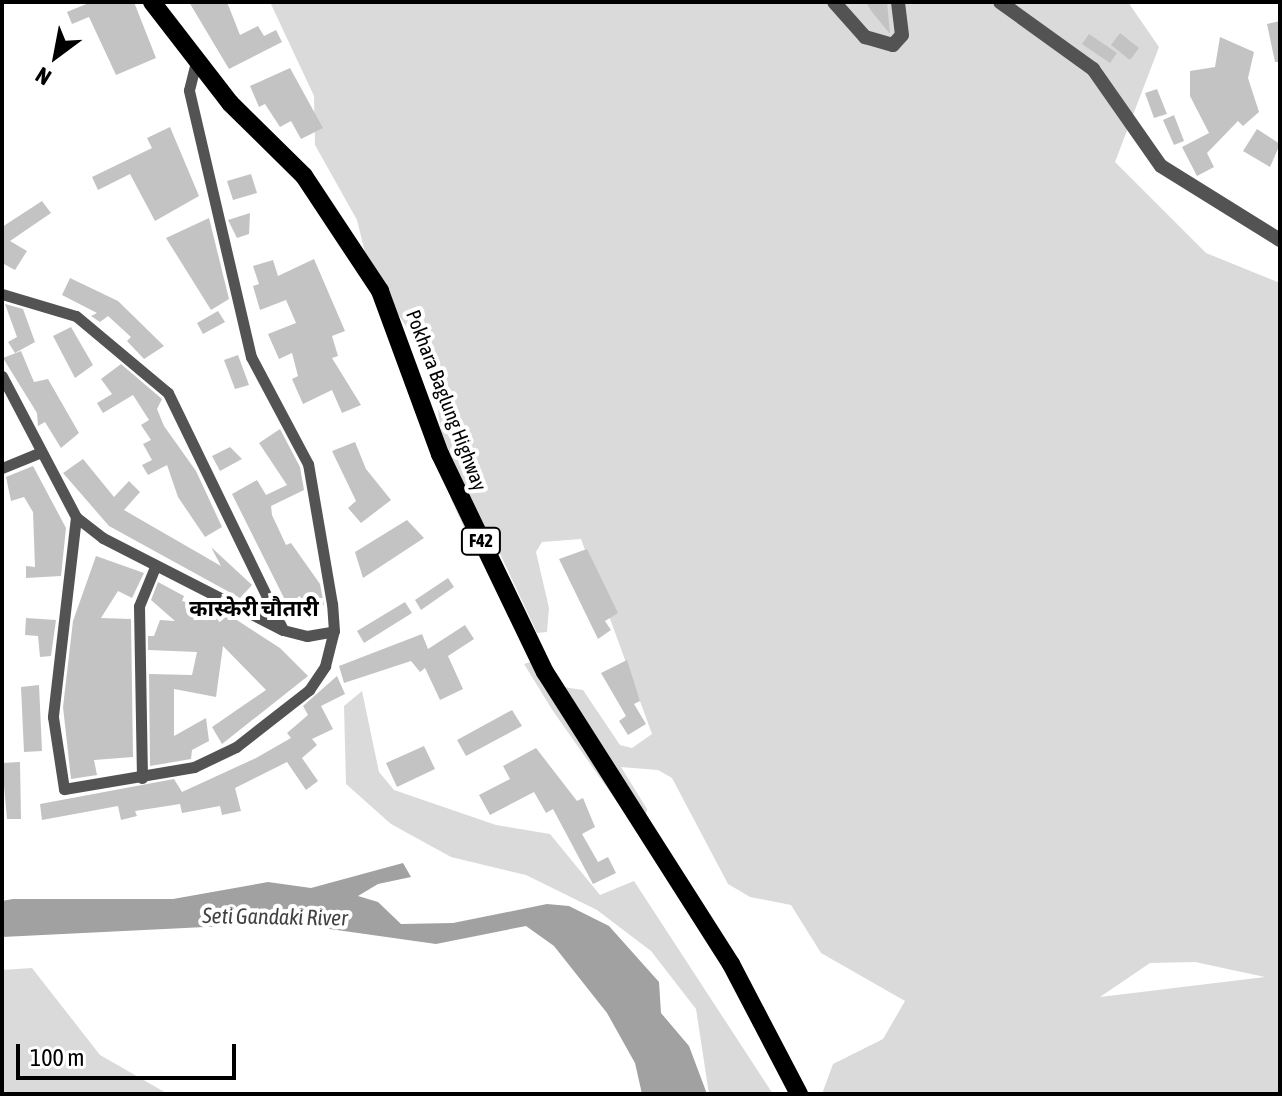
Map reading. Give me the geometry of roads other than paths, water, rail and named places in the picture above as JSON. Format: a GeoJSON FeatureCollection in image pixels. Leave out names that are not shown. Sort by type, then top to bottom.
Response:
{"type":"FeatureCollection","features":[{"type":"Feature","properties":{"kind":"highway","name":"Pokhara Baglung Highway"},"geometry":{"type":"LineString","coordinates":[[152,2],[196,61],[304,176],[380,291],[440,454],[545,672],[731,964],[799,1094]]}},
{"type":"Feature","properties":{"kind":"street"},"geometry":{"type":"LineString","coordinates":[[834,2],[851,26],[893,45],[902,35],[898,2]]}},
{"type":"Feature","properties":{"kind":"street"},"geometry":{"type":"LineString","coordinates":[[1000,2],[1093,69],[1161,166],[1280,240]]}},
{"type":"Feature","properties":{"kind":"street"},"geometry":{"type":"LineString","coordinates":[[76,517],[53,717],[64,789],[194,767],[278,717],[325,666],[334,631],[308,464],[251,357],[189,90],[196,61]]}},
{"type":"Feature","properties":{"kind":"street"},"geometry":{"type":"LineString","coordinates":[[2,294],[76,316],[168,393],[283,630]]}},
{"type":"Feature","properties":{"kind":"street"},"geometry":{"type":"LineString","coordinates":[[2,376],[76,517],[155,567],[283,630],[307,636],[334,631]]}},
{"type":"Feature","properties":{"kind":"street"},"geometry":{"type":"LineString","coordinates":[[2,468],[41,452]]}},
{"type":"Feature","properties":{"kind":"street"},"geometry":{"type":"LineString","coordinates":[[142,778],[139,606],[155,567]]}},
{"type":"Feature","properties":{"kind":"water","name":"Seti Gandaki River"},"geometry":{"type":"Polygon","coordinates":[[[403,863],[411,877],[378,884],[358,896],[378,902],[401,924],[453,923],[547,904],[569,906],[609,926],[659,982],[661,1013],[689,1046],[707,1094],[642,1094],[635,1063],[607,1013],[554,946],[526,926],[436,944],[287,923],[2,937],[2,901],[173,899],[268,882],[311,888],[403,863]]]}},
{"type":"Feature","properties":{"kind":"district","name":"कास्केरी चौतारी"},"geometry":{"type":"Point","coordinates":[254,609]}}]}
